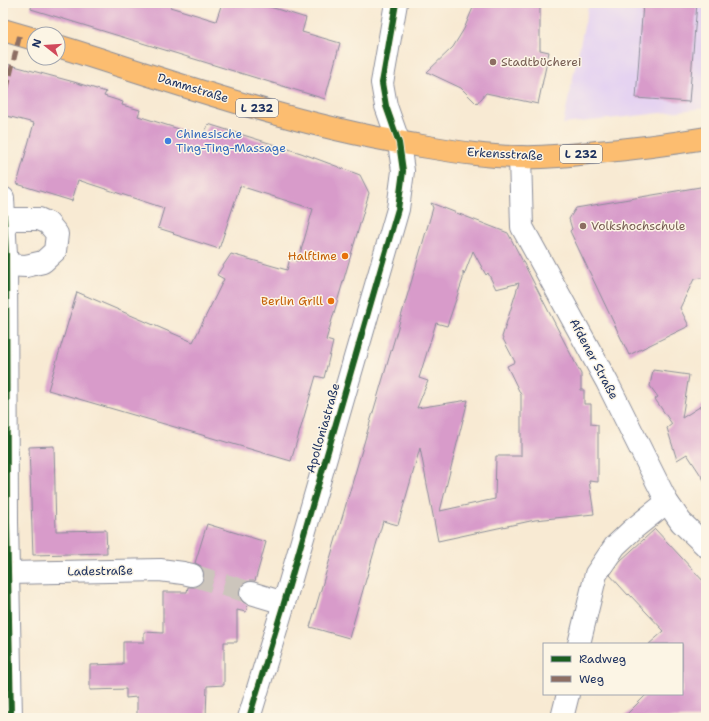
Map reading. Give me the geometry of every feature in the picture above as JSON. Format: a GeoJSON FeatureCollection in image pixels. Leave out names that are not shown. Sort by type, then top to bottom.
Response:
{"type":"FeatureCollection","features":[{"type":"Feature","properties":{"kind":"main road"},"geometry":{"type":"LineString","coordinates":[[3,30],[26,37]]}},
{"type":"Feature","properties":{"kind":"main road","name":"Dammstraße"},"geometry":{"type":"LineString","coordinates":[[66,48],[298,120],[399,143]]}},
{"type":"Feature","properties":{"kind":"main road","name":"Erkensstraße"},"geometry":{"type":"LineString","coordinates":[[399,143],[473,154],[520,157],[572,155],[642,148],[706,138]]}},
{"type":"Feature","properties":{"kind":"street","name":"Apolloniastraße"},"geometry":{"type":"LineString","coordinates":[[249,718],[284,603],[398,209],[403,171],[399,143],[386,106],[382,82],[396,3]]}},
{"type":"Feature","properties":{"kind":"street","name":"Afdener Straße"},"geometry":{"type":"LineString","coordinates":[[520,157],[522,227],[607,382],[667,502],[681,522],[706,546]]}},
{"type":"Feature","properties":{"kind":"street"},"geometry":{"type":"LineString","coordinates":[[3,198],[6,265],[8,573],[11,718]]}},
{"type":"Feature","properties":{"kind":"street"},"geometry":{"type":"LineString","coordinates":[[4,220],[39,219],[48,223],[57,234],[55,251],[43,262],[26,266],[6,265]]}},
{"type":"Feature","properties":{"kind":"street"},"geometry":{"type":"LineString","coordinates":[[579,643],[596,574],[615,546],[632,530],[667,502]]}},
{"type":"Feature","properties":{"kind":"street","name":"Ladestraße"},"geometry":{"type":"LineString","coordinates":[[8,573],[160,570],[192,575]]}},
{"type":"Feature","properties":{"kind":"street"},"geometry":{"type":"LineString","coordinates":[[251,593],[284,603]]}},
{"type":"Feature","properties":{"kind":"street"},"geometry":{"type":"LineString","coordinates":[[562,718],[568,695]]}},
{"type":"Feature","properties":{"kind":"shaded area"},"geometry":{"type":"Polygon","coordinates":[[[589,3],[706,3],[706,108],[563,124],[589,3]]]}},
{"type":"Feature","properties":{"kind":"building"},"geometry":{"type":"Polygon","coordinates":[[[32,3],[172,3],[170,7],[216,21],[222,3],[257,3],[306,18],[302,32],[340,43],[325,99],[31,9],[32,3]]]}},
{"type":"Feature","properties":{"kind":"building","name":"Stadtbücherei"},"geometry":{"type":"Polygon","coordinates":[[[475,3],[540,3],[540,50],[549,52],[538,104],[486,93],[477,104],[461,88],[427,72],[453,47],[464,29],[475,3]]]}},
{"type":"Feature","properties":{"kind":"building"},"geometry":{"type":"Polygon","coordinates":[[[643,3],[697,3],[689,102],[636,98],[643,3]]]}},
{"type":"Feature","properties":{"kind":"building"},"geometry":{"type":"Polygon","coordinates":[[[3,63],[106,92],[104,96],[123,102],[122,105],[140,110],[138,116],[204,137],[208,124],[301,153],[360,175],[369,193],[326,340],[333,342],[324,378],[316,376],[291,461],[48,390],[77,292],[193,342],[224,279],[217,275],[231,254],[287,270],[290,258],[298,261],[313,209],[240,186],[219,249],[158,228],[164,208],[78,180],[72,201],[17,184],[34,123],[3,115],[3,63]]]}},
{"type":"Feature","properties":{"kind":"building"},"geometry":{"type":"Polygon","coordinates":[[[706,186],[706,277],[694,279],[680,308],[689,326],[629,355],[570,231],[572,229],[569,219],[576,208],[706,186]]]}},
{"type":"Feature","properties":{"kind":"building"},"geometry":{"type":"Polygon","coordinates":[[[431,203],[508,233],[581,374],[581,390],[584,390],[584,404],[591,404],[591,424],[598,425],[598,482],[589,481],[594,514],[535,520],[438,541],[420,448],[398,525],[383,521],[349,638],[310,627],[433,208],[431,203]],[[473,251],[464,275],[463,271],[463,279],[447,326],[436,323],[419,378],[428,381],[417,408],[468,400],[440,511],[495,499],[496,456],[521,456],[521,395],[507,366],[515,362],[502,337],[519,283],[496,289],[488,273],[486,275],[473,251]]]}},
{"type":"Feature","properties":{"kind":"building"},"geometry":{"type":"Polygon","coordinates":[[[653,370],[689,375],[682,418],[706,403],[706,483],[687,454],[677,460],[667,428],[672,424],[655,399],[658,397],[650,386],[653,370]]]}},
{"type":"Feature","properties":{"kind":"building"},"geometry":{"type":"Polygon","coordinates":[[[54,446],[56,531],[106,530],[107,553],[33,555],[29,447],[54,446]]]}},
{"type":"Feature","properties":{"kind":"building"},"geometry":{"type":"Polygon","coordinates":[[[207,524],[266,542],[255,581],[249,581],[243,584],[239,590],[239,595],[242,601],[248,605],[246,612],[237,610],[237,642],[224,642],[224,685],[207,686],[206,718],[137,718],[137,697],[126,698],[126,689],[90,690],[90,665],[123,664],[123,642],[144,642],[144,632],[163,633],[163,592],[187,592],[188,587],[196,587],[204,578],[204,571],[201,566],[195,563],[207,524]]]}},
{"type":"Feature","properties":{"kind":"building"},"geometry":{"type":"Polygon","coordinates":[[[655,529],[706,584],[706,718],[623,718],[646,695],[683,695],[683,643],[650,643],[664,631],[610,575],[620,561],[655,529]]]}},
{"type":"Feature","properties":{"kind":"tunnel"},"geometry":{"type":"LineString","coordinates":[[192,575],[251,593]]}},
{"type":"Feature","properties":{"kind":"marked path"},"geometry":{"type":"LineString","coordinates":[[3,104],[20,34]]}},
{"type":"Feature","properties":{"kind":"cycle path"},"geometry":{"type":"LineString","coordinates":[[249,718],[284,603],[398,209],[403,171],[399,143],[386,106],[382,83],[396,3]]}},
{"type":"Feature","properties":{"kind":"cycle path"},"geometry":{"type":"LineString","coordinates":[[3,198],[6,255],[7,522],[11,718]]}},
{"type":"Feature","properties":{"kind":"place","name":"Stadtbücherei"},"geometry":{"type":"Point","coordinates":[493,62]}},
{"type":"Feature","properties":{"kind":"place","name":"Chinesische Ting-Ting-Massage"},"geometry":{"type":"Point","coordinates":[168,141]}},
{"type":"Feature","properties":{"kind":"place","name":"Volkshochschule"},"geometry":{"type":"Point","coordinates":[583,226]}},
{"type":"Feature","properties":{"kind":"place","name":"Halftime"},"geometry":{"type":"Point","coordinates":[345,256]}},
{"type":"Feature","properties":{"kind":"place","name":"Berlin Grill"},"geometry":{"type":"Point","coordinates":[331,301]}}]}
